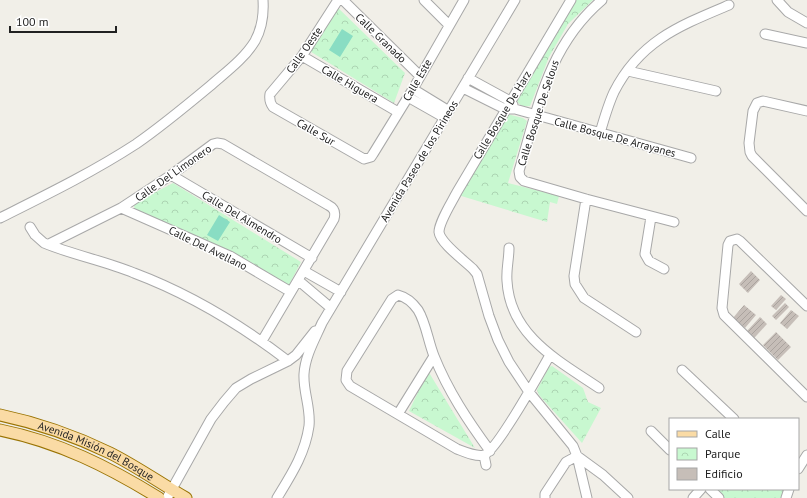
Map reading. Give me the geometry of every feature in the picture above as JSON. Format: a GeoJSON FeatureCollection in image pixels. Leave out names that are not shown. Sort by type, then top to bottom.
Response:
{"type":"FeatureCollection","features":[{"type":"Feature","properties":{"kind":"main road","name":"Avenida Misión del Bosque"},"geometry":{"type":"LineString","coordinates":[[0,416],[37,425],[85,442],[110,453],[132,465],[169,494],[186,498]]}},
{"type":"Feature","properties":{"kind":"main road","name":"Avenida Misión del Bosque"},"geometry":{"type":"LineString","coordinates":[[0,430],[40,440],[86,458],[159,498]]}},
{"type":"Feature","properties":{"kind":"street"},"geometry":{"type":"LineString","coordinates":[[0,218],[76,179],[116,156],[184,108],[237,63],[254,42],[261,28],[264,10],[263,0]]}},
{"type":"Feature","properties":{"kind":"street","name":"Calle Oeste"},"geometry":{"type":"LineString","coordinates":[[269,99],[270,94],[302,56],[338,0]]}},
{"type":"Feature","properties":{"kind":"street","name":"Calle Granado"},"geometry":{"type":"LineString","coordinates":[[343,0],[420,76]]}},
{"type":"Feature","properties":{"kind":"street"},"geometry":{"type":"LineString","coordinates":[[424,0],[449,25]]}},
{"type":"Feature","properties":{"kind":"street","name":"Calle Este"},"geometry":{"type":"LineString","coordinates":[[367,159],[373,154],[464,0]]}},
{"type":"Feature","properties":{"kind":"street","name":"Avenida Paseo de los Pirineos"},"geometry":{"type":"LineString","coordinates":[[322,323],[515,0]]}},
{"type":"Feature","properties":{"kind":"street","name":"Calle Bosque De Harz"},"geometry":{"type":"LineString","coordinates":[[529,392],[509,362],[498,340],[477,274],[442,241],[439,232],[440,225],[457,192],[510,106],[571,0]]}},
{"type":"Feature","properties":{"kind":"street","name":"Calle Bosque De Selous"},"geometry":{"type":"LineString","coordinates":[[602,0],[567,39],[558,54],[546,81],[519,171],[520,177],[524,181],[651,217],[674,222]]}},
{"type":"Feature","properties":{"kind":"street"},"geometry":{"type":"LineString","coordinates":[[777,0],[788,12],[807,23]]}},
{"type":"Feature","properties":{"kind":"street"},"geometry":{"type":"LineString","coordinates":[[600,133],[614,93],[628,71],[646,49],[662,37],[685,24],[729,4]]}},
{"type":"Feature","properties":{"kind":"street"},"geometry":{"type":"LineString","coordinates":[[765,34],[807,43]]}},
{"type":"Feature","properties":{"kind":"street","name":"Calle Higuera"},"geometry":{"type":"LineString","coordinates":[[302,56],[398,112]]}},
{"type":"Feature","properties":{"kind":"street"},"geometry":{"type":"LineString","coordinates":[[628,71],[716,91]]}},
{"type":"Feature","properties":{"kind":"street","name":"Calle Bosque De Arrayanes"},"geometry":{"type":"LineString","coordinates":[[468,78],[510,106]]}},
{"type":"Feature","properties":{"kind":"street","name":"Calle Bosque De Arrayanes"},"geometry":{"type":"LineString","coordinates":[[463,88],[536,115],[691,158]]}},
{"type":"Feature","properties":{"kind":"street"},"geometry":{"type":"LineString","coordinates":[[410,93],[447,114]]}},
{"type":"Feature","properties":{"kind":"street","name":"Calle Sur"},"geometry":{"type":"LineString","coordinates":[[269,99],[273,107],[360,157],[367,159]]}},
{"type":"Feature","properties":{"kind":"street"},"geometry":{"type":"LineString","coordinates":[[807,111],[763,101],[757,103],[753,111],[749,148],[752,156],[807,211]]}},
{"type":"Feature","properties":{"kind":"street","name":"Calle Del Limonero"},"geometry":{"type":"LineString","coordinates":[[49,244],[121,208],[171,175],[213,144],[220,143],[333,208],[335,212],[334,219],[312,258]]}},
{"type":"Feature","properties":{"kind":"street","name":"Calle Del Almendro"},"geometry":{"type":"LineString","coordinates":[[171,175],[312,258]]}},
{"type":"Feature","properties":{"kind":"street"},"geometry":{"type":"LineString","coordinates":[[586,199],[574,276],[575,284],[578,291],[584,298],[636,332]]}},
{"type":"Feature","properties":{"kind":"street","name":"Calle Del Avellano"},"geometry":{"type":"LineString","coordinates":[[121,208],[230,256],[291,292]]}},
{"type":"Feature","properties":{"kind":"street"},"geometry":{"type":"LineString","coordinates":[[651,217],[645,254],[649,261],[664,269]]}},
{"type":"Feature","properties":{"kind":"street"},"geometry":{"type":"LineString","coordinates":[[30,227],[39,239],[49,244],[133,272],[156,282],[216,313],[262,341],[288,361]]}},
{"type":"Feature","properties":{"kind":"street"},"geometry":{"type":"LineString","coordinates":[[807,306],[740,241],[736,239],[730,241],[728,245],[722,308],[724,315],[807,397]]}},
{"type":"Feature","properties":{"kind":"street"},"geometry":{"type":"LineString","coordinates":[[509,248],[507,282],[516,314],[526,331],[533,341],[550,355],[599,388]]}},
{"type":"Feature","properties":{"kind":"street"},"geometry":{"type":"LineString","coordinates":[[262,341],[312,258]]}},
{"type":"Feature","properties":{"kind":"street"},"geometry":{"type":"LineString","coordinates":[[304,271],[341,292]]}},
{"type":"Feature","properties":{"kind":"street"},"geometry":{"type":"LineString","coordinates":[[299,281],[331,308]]}},
{"type":"Feature","properties":{"kind":"street"},"geometry":{"type":"LineString","coordinates":[[396,296],[405,298],[418,310],[434,356],[452,395],[487,453],[472,454],[457,449],[350,386],[348,383],[345,376],[346,371],[392,299],[396,296]]}},
{"type":"Feature","properties":{"kind":"street"},"geometry":{"type":"LineString","coordinates":[[169,494],[212,419],[236,388],[288,361],[296,355],[322,323]]}},
{"type":"Feature","properties":{"kind":"street"},"geometry":{"type":"LineString","coordinates":[[277,498],[295,469],[306,439],[309,426],[309,409],[304,375],[306,360],[322,323]]}},
{"type":"Feature","properties":{"kind":"street"},"geometry":{"type":"LineString","coordinates":[[486,465],[487,453],[529,392],[550,355]]}},
{"type":"Feature","properties":{"kind":"street"},"geometry":{"type":"LineString","coordinates":[[398,414],[434,356]]}},
{"type":"Feature","properties":{"kind":"street"},"geometry":{"type":"LineString","coordinates":[[682,370],[733,418]]}},
{"type":"Feature","properties":{"kind":"street"},"geometry":{"type":"LineString","coordinates":[[529,392],[573,446],[577,456],[587,498]]}},
{"type":"Feature","properties":{"kind":"street"},"geometry":{"type":"LineString","coordinates":[[651,431],[669,449]]}},
{"type":"Feature","properties":{"kind":"street"},"geometry":{"type":"LineString","coordinates":[[799,467],[807,455]]}},
{"type":"Feature","properties":{"kind":"street"},"geometry":{"type":"LineString","coordinates":[[545,498],[545,494],[566,462],[577,456]]}},
{"type":"Feature","properties":{"kind":"street"},"geometry":{"type":"LineString","coordinates":[[577,456],[603,474],[628,498]]}},
{"type":"Feature","properties":{"kind":"street"},"geometry":{"type":"LineString","coordinates":[[693,498],[700,490]]}},
{"type":"Feature","properties":{"kind":"green space"},"geometry":{"type":"Polygon","coordinates":[[[576,0],[593,0],[568,24],[549,57],[530,106],[521,105],[517,101],[519,95],[576,0]]]}},
{"type":"Feature","properties":{"kind":"green space"},"geometry":{"type":"Polygon","coordinates":[[[334,4],[405,73],[394,103],[308,50],[334,4]]]}},
{"type":"Feature","properties":{"kind":"green space"},"geometry":{"type":"Polygon","coordinates":[[[342,29],[353,36],[340,57],[329,50],[342,29]]]}},
{"type":"Feature","properties":{"kind":"green space"},"geometry":{"type":"Polygon","coordinates":[[[507,114],[523,118],[527,121],[508,183],[559,196],[557,204],[550,202],[547,222],[458,195],[507,114]]]}},
{"type":"Feature","properties":{"kind":"green space"},"geometry":{"type":"Polygon","coordinates":[[[173,183],[301,262],[289,285],[285,286],[135,212],[134,205],[137,202],[173,183]]]}},
{"type":"Feature","properties":{"kind":"green space"},"geometry":{"type":"Polygon","coordinates":[[[219,215],[230,222],[218,241],[207,235],[219,215]]]}},
{"type":"Feature","properties":{"kind":"green space"},"geometry":{"type":"Polygon","coordinates":[[[552,366],[583,388],[588,402],[601,408],[582,443],[539,395],[537,390],[549,367],[552,366]]]}},
{"type":"Feature","properties":{"kind":"green space"},"geometry":{"type":"Polygon","coordinates":[[[428,371],[475,448],[409,411],[428,371]]]}},
{"type":"Feature","properties":{"kind":"green space"},"geometry":{"type":"Polygon","coordinates":[[[715,490],[784,490],[781,498],[723,498],[715,490]]]}},
{"type":"Feature","properties":{"kind":"building"},"geometry":{"type":"Polygon","coordinates":[[[751,271],[760,280],[748,293],[739,284],[751,271]]]}},
{"type":"Feature","properties":{"kind":"building"},"geometry":{"type":"Polygon","coordinates":[[[781,295],[786,299],[776,310],[771,306],[781,295]]]}},
{"type":"Feature","properties":{"kind":"building"},"geometry":{"type":"Polygon","coordinates":[[[785,303],[789,307],[776,320],[772,316],[785,303]]]}},
{"type":"Feature","properties":{"kind":"building"},"geometry":{"type":"Polygon","coordinates":[[[744,305],[756,315],[745,328],[733,318],[744,305]]]}},
{"type":"Feature","properties":{"kind":"building"},"geometry":{"type":"Polygon","coordinates":[[[791,310],[799,316],[787,329],[780,323],[791,310]]]}},
{"type":"Feature","properties":{"kind":"building"},"geometry":{"type":"Polygon","coordinates":[[[760,317],[767,324],[754,338],[747,331],[760,317]]]}},
{"type":"Feature","properties":{"kind":"building"},"geometry":{"type":"Polygon","coordinates":[[[776,332],[791,347],[778,360],[763,345],[776,332]]]}}]}
